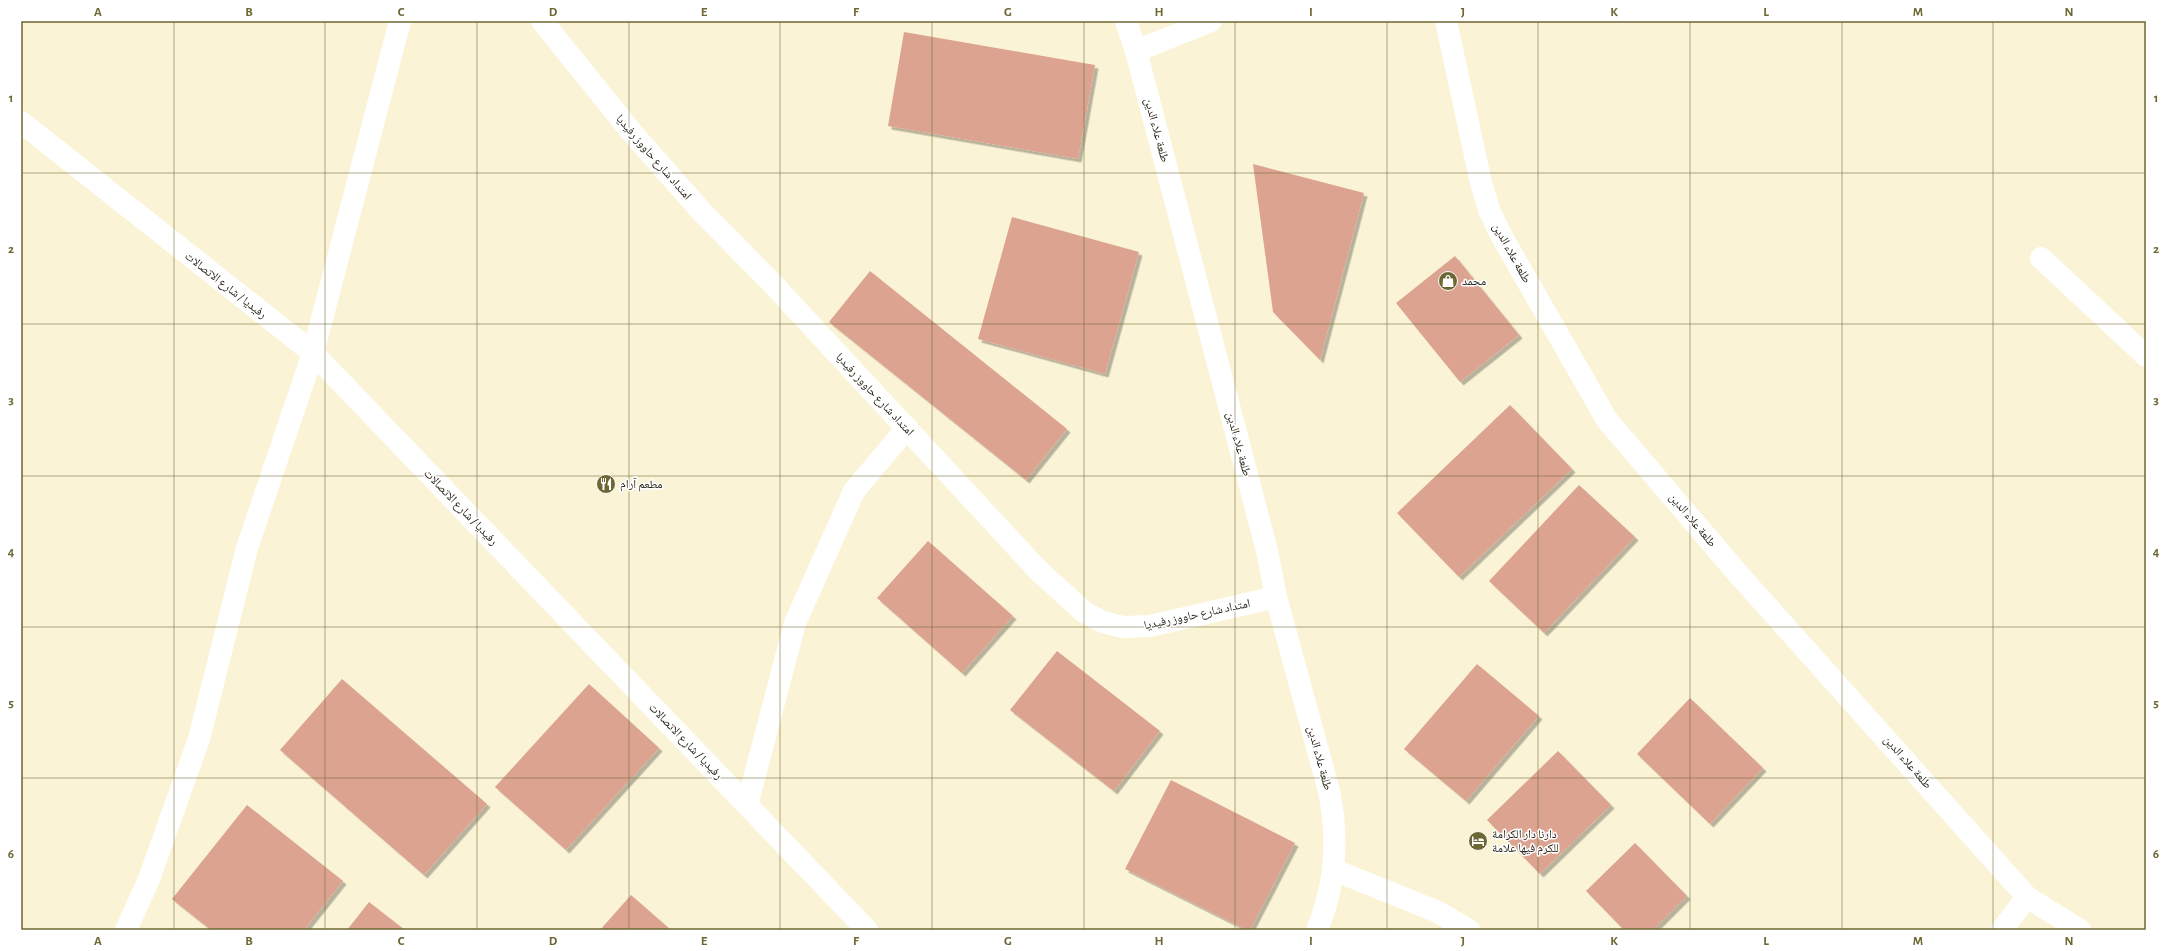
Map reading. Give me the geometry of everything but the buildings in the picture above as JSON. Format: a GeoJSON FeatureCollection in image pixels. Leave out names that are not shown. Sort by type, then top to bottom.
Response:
{"type":"FeatureCollection","features":[{"type":"Feature","properties":{"kind":"street"},"geometry":{"type":"LineString","coordinates":[[126,930],[149,879],[199,739],[247,548],[313,353],[400,21]]}},
{"type":"Feature","properties":{"kind":"street","name":"امتداد شارع حاووز رفيديا"},"geometry":{"type":"LineString","coordinates":[[542,21],[634,135],[702,212],[770,281],[1061,593],[1084,612],[1103,622],[1123,627],[1150,626],[1276,597]]}},
{"type":"Feature","properties":{"kind":"street","name":"طلعة علاء الدين"},"geometry":{"type":"LineString","coordinates":[[1126,21],[1136,51],[1267,551],[1276,597],[1329,791],[1335,819],[1336,849],[1334,870],[1326,910],[1317,930]]}},
{"type":"Feature","properties":{"kind":"street"},"geometry":{"type":"LineString","coordinates":[[1136,51],[1211,21]]}},
{"type":"Feature","properties":{"kind":"street","name":"طلعة علاء الدين"},"geometry":{"type":"LineString","coordinates":[[1446,21],[1481,183],[1490,212],[1501,235],[1607,420],[1739,575],[2027,897],[2080,930]]}},
{"type":"Feature","properties":{"kind":"street","name":"رفيديا / شارع الاتصالات"},"geometry":{"type":"LineString","coordinates":[[21,122],[313,353],[867,930]]}},
{"type":"Feature","properties":{"kind":"street"},"geometry":{"type":"LineString","coordinates":[[2041,258],[2146,356]]}},
{"type":"Feature","properties":{"kind":"street"},"geometry":{"type":"LineString","coordinates":[[747,805],[795,623],[854,491],[907,428]]}},
{"type":"Feature","properties":{"kind":"street"},"geometry":{"type":"LineString","coordinates":[[1334,870],[1438,912],[1469,930]]}},
{"type":"Feature","properties":{"kind":"street"},"geometry":{"type":"LineString","coordinates":[[2002,930],[2027,897]]}},
{"type":"Feature","properties":{"kind":"place","name":"محمد"},"geometry":{"type":"Point","coordinates":[1448,281]}},
{"type":"Feature","properties":{"kind":"place","name":"مطعم آرام"},"geometry":{"type":"Point","coordinates":[606,484]}},
{"type":"Feature","properties":{"kind":"place","name":"دارنا دار الكرامة للكرم فيها علامة"},"geometry":{"type":"Point","coordinates":[1478,841]}}]}
